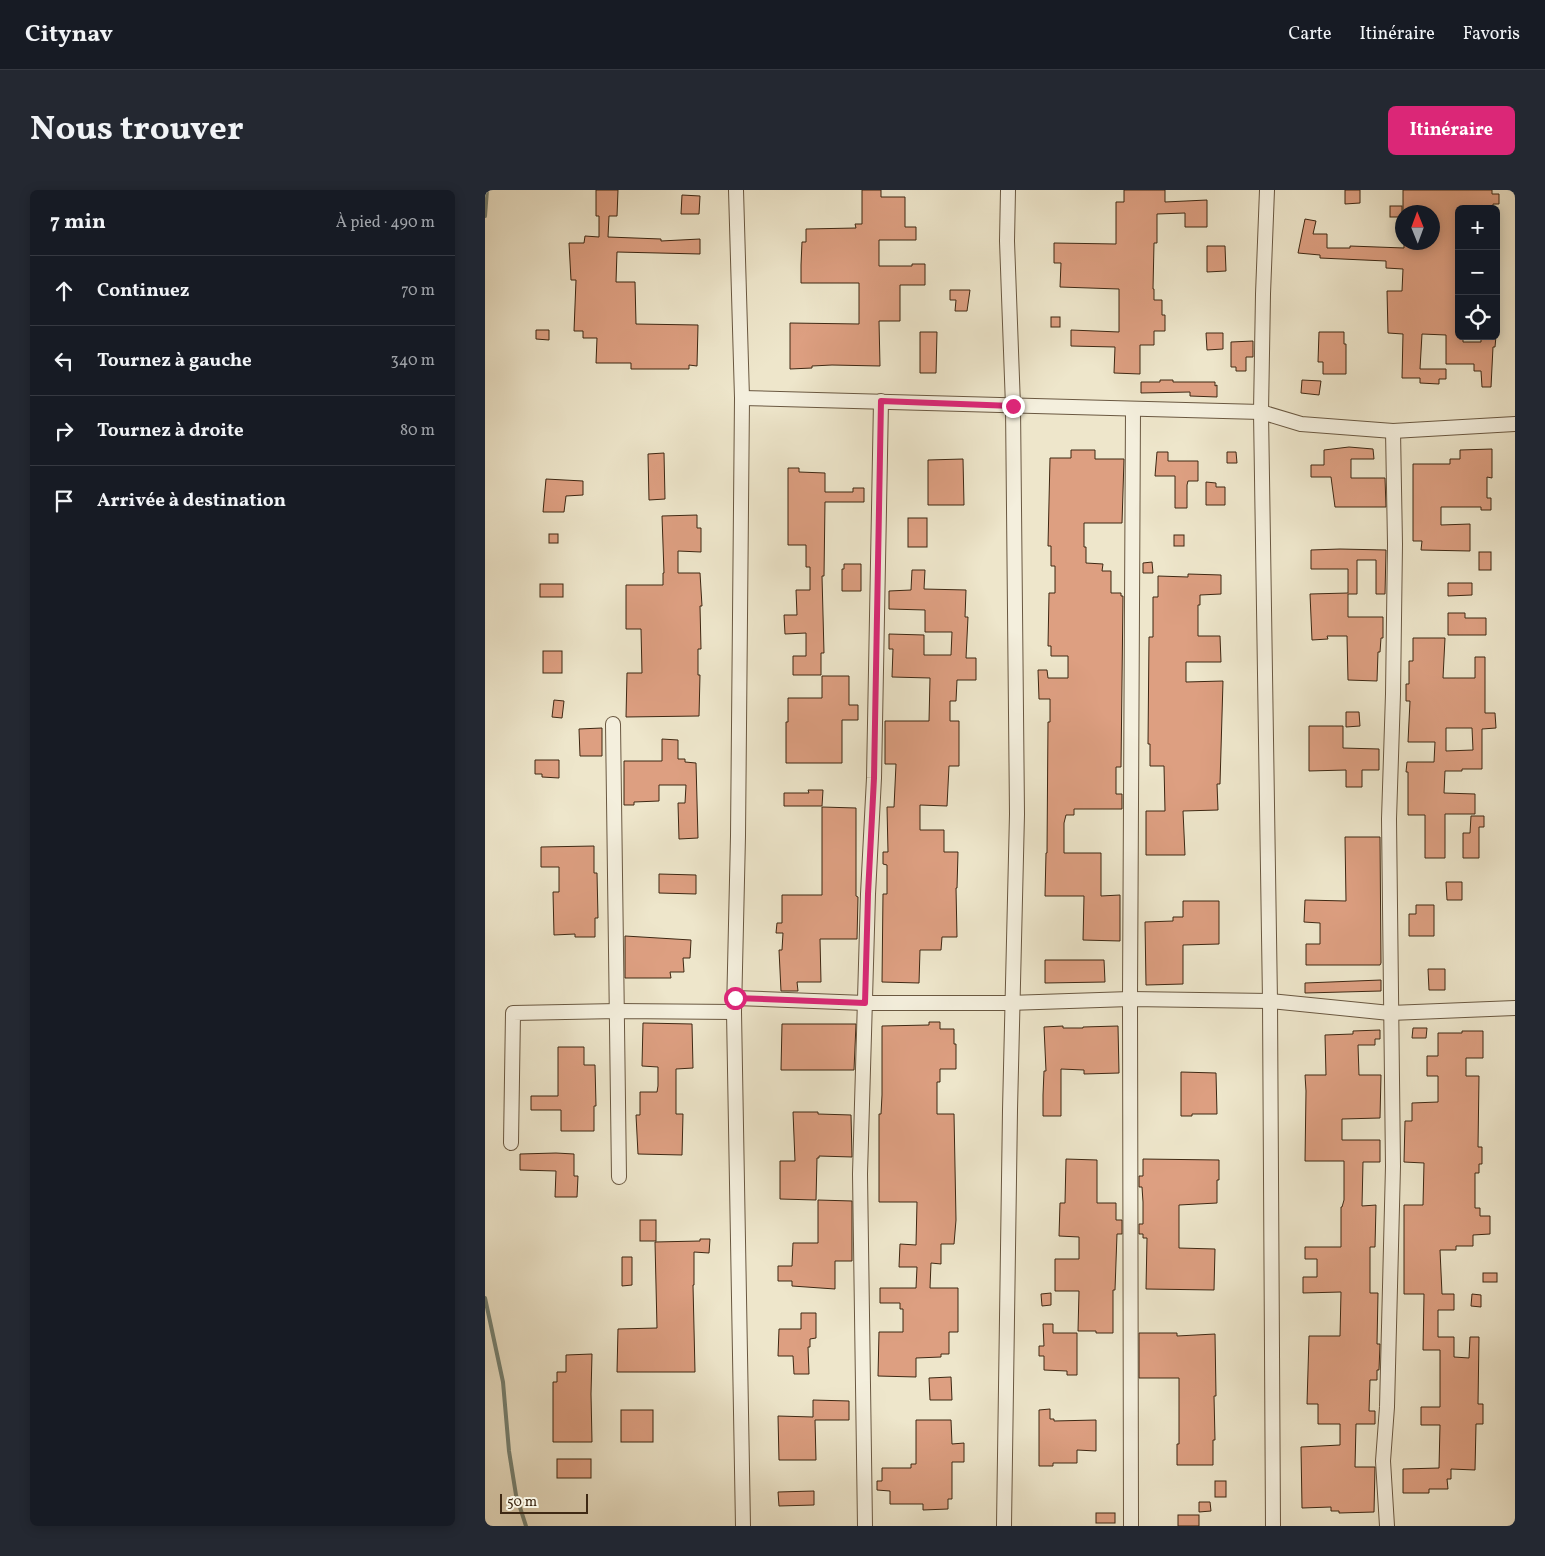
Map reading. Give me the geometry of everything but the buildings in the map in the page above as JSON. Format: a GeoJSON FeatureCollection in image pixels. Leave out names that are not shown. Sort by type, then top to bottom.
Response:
{"type":"FeatureCollection","features":[{"type":"Feature","properties":{"kind":"street"},"geometry":{"type":"LineString","coordinates":[[736,190],[742,398],[739,836],[734,1012],[743,1526]]}},
{"type":"Feature","properties":{"kind":"street"},"geometry":{"type":"LineString","coordinates":[[1004,1526],[1017,822],[1013,406],[1007,241],[1008,190]]}},
{"type":"Feature","properties":{"kind":"street"},"geometry":{"type":"LineString","coordinates":[[1267,190],[1261,412],[1270,1001],[1273,1526]]}},
{"type":"Feature","properties":{"kind":"street"},"geometry":{"type":"LineString","coordinates":[[742,398],[1261,412],[1301,424],[1393,431],[1515,424]]}},
{"type":"Feature","properties":{"kind":"street"},"geometry":{"type":"LineString","coordinates":[[865,1526],[860,1174],[868,894],[874,778],[881,401]]}},
{"type":"Feature","properties":{"kind":"street"},"geometry":{"type":"LineString","coordinates":[[1131,1526],[1129,999],[1133,410]]}},
{"type":"Feature","properties":{"kind":"street"},"geometry":{"type":"LineString","coordinates":[[1387,1526],[1383,1461],[1387,1407],[1393,1175],[1389,819],[1395,553],[1393,431]]}},
{"type":"Feature","properties":{"kind":"street"},"geometry":{"type":"LineString","coordinates":[[613,724],[619,1178]]}},
{"type":"Feature","properties":{"kind":"street"},"geometry":{"type":"LineString","coordinates":[[735,998],[865,1003],[1013,1003],[1129,999],[1270,1001],[1390,1014],[1515,1008]]}},
{"type":"Feature","properties":{"kind":"street"},"geometry":{"type":"LineString","coordinates":[[511,1143],[513,1013],[734,1012]]}},
{"type":"Feature","properties":{"kind":"waterway"},"geometry":{"type":"LineString","coordinates":[[485,216],[487,190]]}},
{"type":"Feature","properties":{"kind":"waterway"},"geometry":{"type":"LineString","coordinates":[[485,1298],[503,1382],[509,1451],[516,1495],[526,1526]]}},
{"type":"Feature","properties":{"kind":"route"},"geometry":{"type":"LineString","coordinates":[[735,998],[865,1003],[874,778],[881,401],[1013,406]]}}]}
